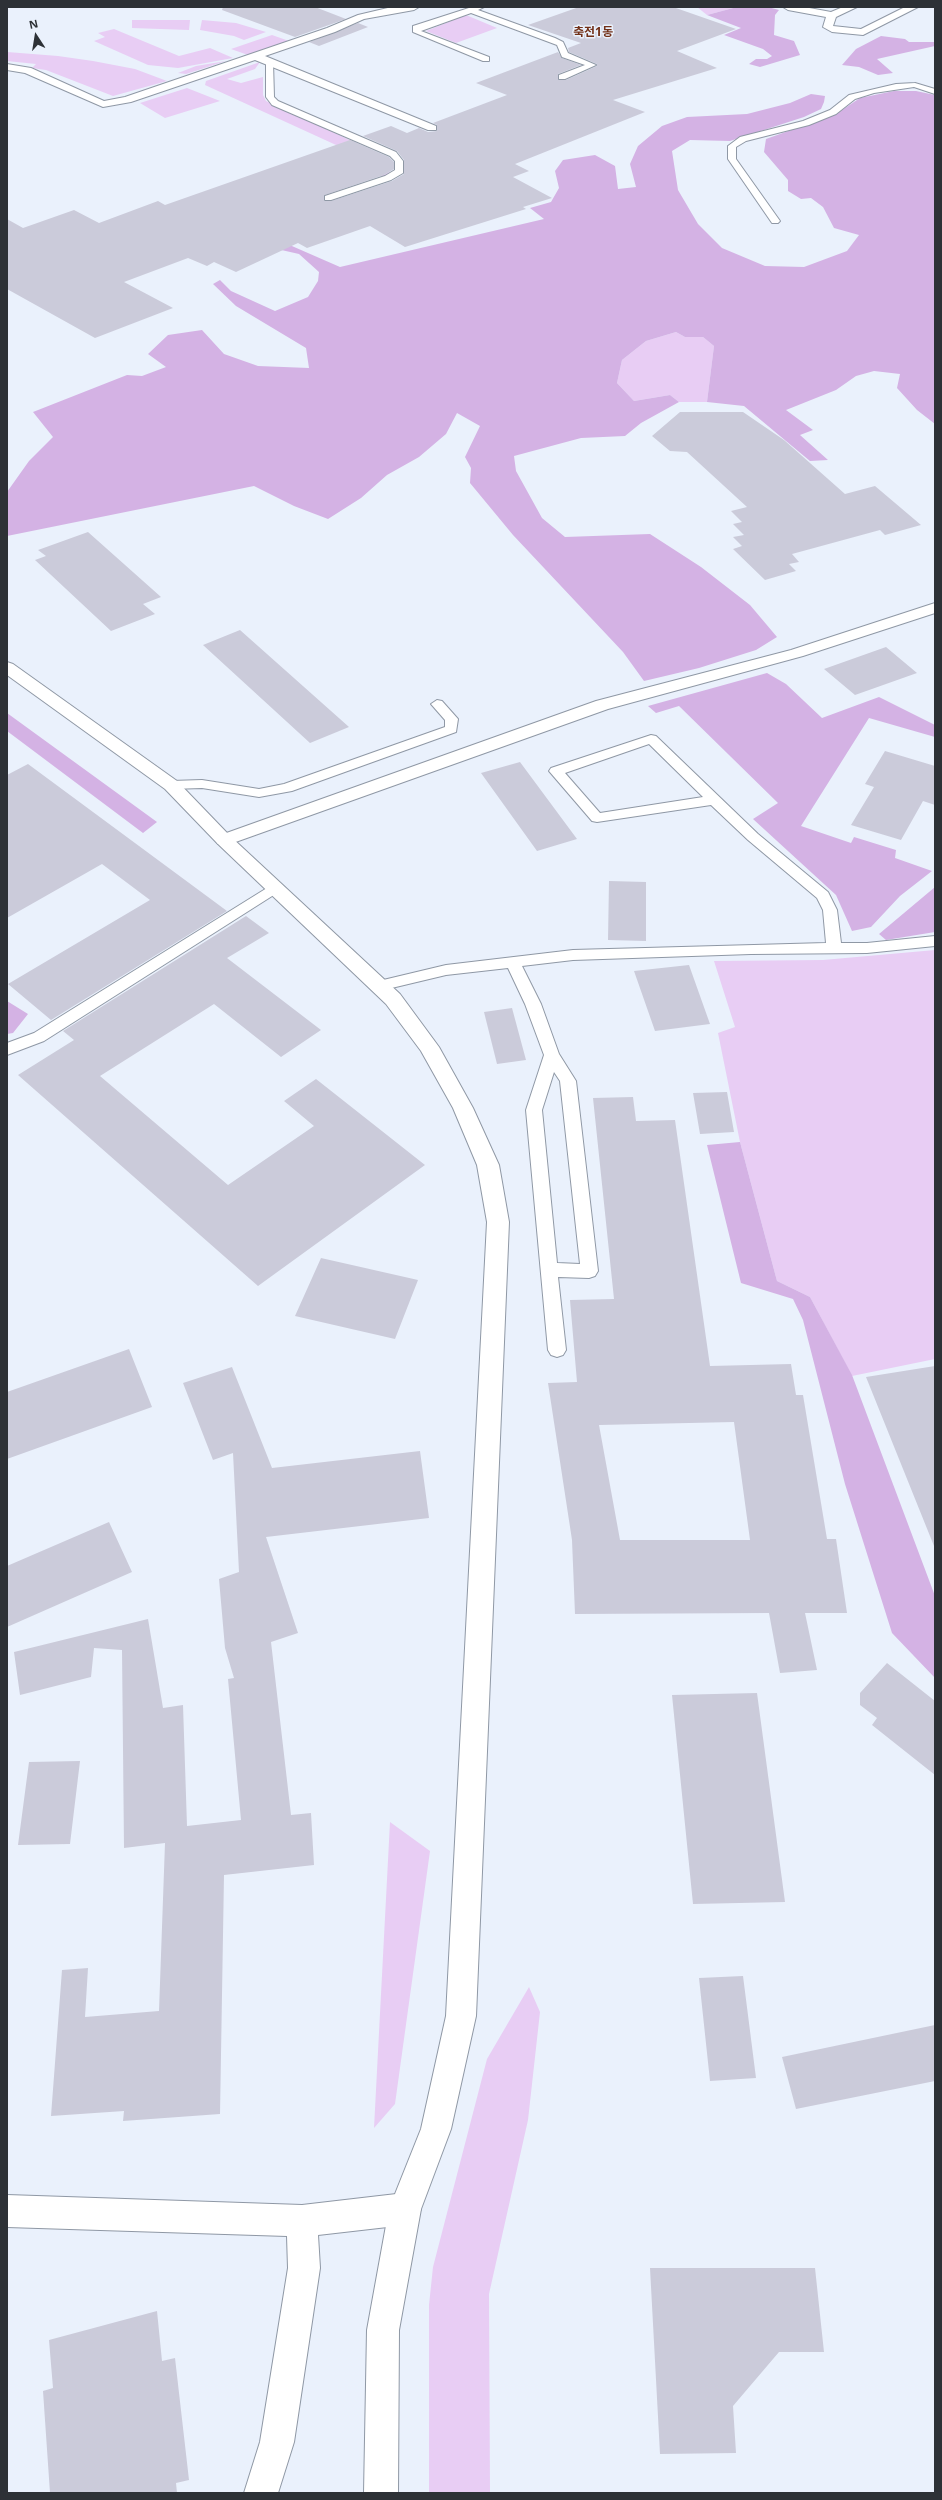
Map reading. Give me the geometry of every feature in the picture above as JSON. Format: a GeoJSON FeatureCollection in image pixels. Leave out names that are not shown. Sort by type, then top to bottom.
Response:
{"type":"FeatureCollection","features":[{"type":"Feature","properties":{"kind":"street"},"geometry":{"type":"LineString","coordinates":[[7,67],[27,70],[103,104],[127,100],[255,56],[361,17],[384,11],[414,7]]}},
{"type":"Feature","properties":{"kind":"street"},"geometry":{"type":"LineString","coordinates":[[788,7],[832,15],[852,7]]}},
{"type":"Feature","properties":{"kind":"street"},"geometry":{"type":"LineString","coordinates":[[832,15],[828,27],[863,32],[913,7]]}},
{"type":"Feature","properties":{"kind":"street"},"geometry":{"type":"LineString","coordinates":[[255,56],[432,128]]}},
{"type":"Feature","properties":{"kind":"street"},"geometry":{"type":"LineString","coordinates":[[224,840],[602,705],[797,653],[935,608]]}},
{"type":"Feature","properties":{"kind":"street"},"geometry":{"type":"LineString","coordinates":[[7,667],[171,785],[224,840],[393,1000],[429,1047],[462,1108],[488,1165],[498,1222],[461,2016],[436,2129],[405,2209],[384,2330],[381,2493]]}},
{"type":"Feature","properties":{"kind":"street"},"geometry":{"type":"LineString","coordinates":[[7,2211],[302,2221],[405,2209]]}},
{"type":"Feature","properties":{"kind":"street"},"geometry":{"type":"LineString","coordinates":[[261,2493],[277,2442],[304,2268],[302,2221]]}},
{"type":"Feature","properties":{"kind":"lane"},"geometry":{"type":"LineString","coordinates":[[480,7],[416,28],[417,32],[486,59]]}},
{"type":"Feature","properties":{"kind":"lane"},"geometry":{"type":"LineString","coordinates":[[471,10],[552,40],[560,44],[565,55],[592,65],[562,77]]}},
{"type":"Feature","properties":{"kind":"lane"},"geometry":{"type":"LineString","coordinates":[[269,62],[270,97],[275,103],[393,154],[399,161],[400,171],[388,178],[328,198]]}},
{"type":"Feature","properties":{"kind":"lane"},"geometry":{"type":"LineString","coordinates":[[775,221],[738,170],[732,159],[732,146],[743,139],[806,123],[833,112],[852,97],[872,91],[896,86],[915,85],[935,92]]}},
{"type":"Feature","properties":{"kind":"lane"},"geometry":{"type":"LineString","coordinates":[[171,785],[202,784],[231,790],[258,793],[288,788],[451,729],[452,719],[437,704]]}},
{"type":"Feature","properties":{"kind":"lane"},"geometry":{"type":"LineString","coordinates":[[714,800],[597,818],[556,771],[651,740],[752,836],[823,895],[830,910],[834,948]]}},
{"type":"Feature","properties":{"kind":"lane"},"geometry":{"type":"LineString","coordinates":[[7,1049],[39,1037],[275,888]]}},
{"type":"Feature","properties":{"kind":"lane"},"geometry":{"type":"LineString","coordinates":[[379,986],[446,970],[573,955],[867,948],[935,940]]}},
{"type":"Feature","properties":{"kind":"lane"},"geometry":{"type":"LineString","coordinates":[[513,962],[533,1004],[552,1054],[568,1081],[589,1272],[549,1270]]}},
{"type":"Feature","properties":{"kind":"lane"},"geometry":{"type":"LineString","coordinates":[[552,1054],[534,1110],[558,1350]]}},
{"type":"Feature","properties":{"kind":"shaded area"},"geometry":{"type":"Polygon","coordinates":[[[697,7],[737,7],[707,15],[697,7]]]}},
{"type":"Feature","properties":{"kind":"shaded area"},"geometry":{"type":"Polygon","coordinates":[[[737,7],[768,7],[779,10],[775,15],[774,35],[794,41],[800,55],[760,67],[749,64],[756,59],[767,59],[772,56],[763,49],[724,35],[741,28],[707,15],[737,7]]]}},
{"type":"Feature","properties":{"kind":"shaded area"},"geometry":{"type":"Polygon","coordinates":[[[466,15],[497,28],[456,43],[426,31],[466,15]]]}},
{"type":"Feature","properties":{"kind":"shaded area"},"geometry":{"type":"Polygon","coordinates":[[[132,20],[190,20],[189,30],[132,28],[132,20]]]}},
{"type":"Feature","properties":{"kind":"shaded area"},"geometry":{"type":"Polygon","coordinates":[[[202,20],[236,23],[266,32],[244,40],[234,36],[200,30],[202,20]]]}},
{"type":"Feature","properties":{"kind":"shaded area"},"geometry":{"type":"Polygon","coordinates":[[[114,29],[179,56],[210,48],[233,58],[178,68],[148,65],[94,41],[105,37],[98,33],[114,29]]]}},
{"type":"Feature","properties":{"kind":"shaded area"},"geometry":{"type":"Polygon","coordinates":[[[272,35],[289,41],[248,55],[231,49],[272,35]]]}},
{"type":"Feature","properties":{"kind":"shaded area"},"geometry":{"type":"Polygon","coordinates":[[[881,36],[905,39],[909,42],[935,42],[935,46],[877,59],[893,73],[878,75],[859,67],[842,65],[856,49],[881,36]]]}},
{"type":"Feature","properties":{"kind":"shaded area"},"geometry":{"type":"Polygon","coordinates":[[[7,52],[58,56],[93,61],[135,69],[167,81],[113,96],[46,70],[32,68],[36,64],[7,61],[7,52]]]}},
{"type":"Feature","properties":{"kind":"shaded area"},"geometry":{"type":"Polygon","coordinates":[[[226,61],[186,74],[178,73],[196,66],[226,61]]]}},
{"type":"Feature","properties":{"kind":"shaded area"},"geometry":{"type":"Polygon","coordinates":[[[260,62],[255,69],[227,79],[241,83],[263,77],[263,95],[266,101],[384,156],[391,170],[385,177],[373,173],[371,161],[205,85],[206,81],[260,62]]]}},
{"type":"Feature","properties":{"kind":"shaded area"},"geometry":{"type":"Polygon","coordinates":[[[187,88],[220,101],[165,118],[140,103],[187,88]]]}},
{"type":"Feature","properties":{"kind":"shaded area"},"geometry":{"type":"Polygon","coordinates":[[[894,91],[916,91],[935,95],[935,424],[917,410],[897,388],[900,374],[874,371],[856,376],[836,390],[786,410],[813,430],[800,435],[828,460],[810,461],[744,406],[707,402],[714,346],[703,337],[685,337],[676,332],[646,341],[622,360],[617,383],[634,401],[670,395],[679,402],[641,423],[625,436],[581,438],[514,456],[516,471],[542,518],[565,537],[650,534],[701,567],[750,605],[777,637],[756,650],[699,668],[644,681],[623,652],[513,535],[470,483],[471,468],[465,457],[480,426],[457,413],[446,434],[419,457],[387,475],[361,498],[328,519],[294,506],[254,486],[7,536],[7,492],[29,461],[53,437],[33,412],[127,375],[142,376],[166,367],[148,354],[168,335],[202,330],[224,354],[258,366],[309,368],[306,348],[236,306],[213,284],[220,280],[231,291],[275,311],[308,297],[318,281],[319,272],[299,254],[277,249],[285,243],[340,267],[544,219],[530,208],[551,202],[559,188],[555,171],[563,160],[595,155],[615,166],[618,189],[636,187],[630,164],[638,146],[662,126],[687,117],[747,114],[790,103],[811,94],[825,96],[824,102],[821,109],[804,117],[730,141],[690,140],[672,151],[678,190],[698,224],[722,248],[765,266],[804,267],[847,251],[859,235],[834,228],[823,207],[811,198],[801,199],[788,191],[788,180],[764,152],[766,139],[836,114],[860,98],[894,91]]]}},
{"type":"Feature","properties":{"kind":"shaded area"},"geometry":{"type":"Polygon","coordinates":[[[676,332],[685,337],[703,337],[714,346],[707,402],[679,402],[670,395],[634,401],[617,383],[622,360],[646,341],[676,332]]]}},
{"type":"Feature","properties":{"kind":"shaded area"},"geometry":{"type":"Polygon","coordinates":[[[767,673],[786,684],[822,718],[879,697],[935,725],[935,737],[869,718],[801,826],[851,843],[854,837],[896,850],[895,858],[932,871],[900,896],[871,927],[852,931],[836,895],[753,819],[778,803],[679,706],[656,713],[648,706],[767,673]]]}},
{"type":"Feature","properties":{"kind":"shaded area"},"geometry":{"type":"Polygon","coordinates":[[[7,713],[157,822],[143,833],[7,731],[7,713]]]}},
{"type":"Feature","properties":{"kind":"shaded area"},"geometry":{"type":"Polygon","coordinates":[[[935,887],[935,932],[886,940],[879,934],[935,887]]]}},
{"type":"Feature","properties":{"kind":"shaded area"},"geometry":{"type":"Polygon","coordinates":[[[935,950],[935,1359],[852,1376],[810,1297],[777,1281],[740,1142],[718,1033],[735,1027],[714,961],[823,960],[935,950]]]}},
{"type":"Feature","properties":{"kind":"shaded area"},"geometry":{"type":"Polygon","coordinates":[[[7,1001],[28,1014],[13,1033],[7,1034],[7,1001]]]}},
{"type":"Feature","properties":{"kind":"shaded area"},"geometry":{"type":"Polygon","coordinates":[[[740,1142],[777,1281],[810,1297],[852,1375],[935,1596],[935,1678],[892,1633],[845,1484],[803,1320],[793,1299],[741,1283],[707,1145],[740,1142]]]}},
{"type":"Feature","properties":{"kind":"shaded area"},"geometry":{"type":"Polygon","coordinates":[[[390,1822],[430,1851],[395,2104],[374,2128],[390,1822]]]}},
{"type":"Feature","properties":{"kind":"shaded area"},"geometry":{"type":"Polygon","coordinates":[[[529,1987],[540,2012],[528,2120],[489,2294],[490,2493],[429,2493],[429,2305],[433,2267],[487,2059],[529,1987]]]}},
{"type":"Feature","properties":{"kind":"building"},"geometry":{"type":"Polygon","coordinates":[[[223,7],[315,7],[346,19],[295,37],[222,10],[223,7]]]}},
{"type":"Feature","properties":{"kind":"building"},"geometry":{"type":"Polygon","coordinates":[[[579,7],[673,7],[736,29],[677,51],[717,68],[613,100],[645,112],[515,164],[529,171],[513,177],[552,198],[523,207],[526,209],[405,247],[370,226],[307,248],[298,243],[236,272],[214,262],[207,266],[188,258],[124,282],[173,308],[95,338],[7,289],[7,219],[23,228],[74,210],[99,223],[158,201],[165,205],[350,140],[389,157],[394,162],[394,169],[384,175],[325,195],[324,201],[331,201],[392,181],[404,174],[404,160],[397,151],[363,136],[391,126],[407,133],[419,128],[428,132],[437,131],[437,125],[433,123],[507,95],[476,83],[558,52],[562,58],[581,65],[558,74],[559,80],[566,80],[597,66],[597,64],[569,52],[568,48],[581,43],[528,25],[579,7]]]}},
{"type":"Feature","properties":{"kind":"building"},"geometry":{"type":"Polygon","coordinates":[[[358,23],[368,27],[319,46],[309,42],[358,23]]]}},
{"type":"Feature","properties":{"kind":"building"},"geometry":{"type":"Polygon","coordinates":[[[680,412],[743,412],[784,440],[845,494],[875,486],[921,525],[885,535],[880,530],[792,554],[799,562],[789,564],[796,571],[765,580],[733,549],[742,546],[733,537],[744,535],[733,524],[742,522],[731,511],[747,507],[687,452],[670,451],[652,436],[680,412]]]}},
{"type":"Feature","properties":{"kind":"building"},"geometry":{"type":"Polygon","coordinates":[[[88,532],[161,597],[143,604],[155,614],[111,631],[35,560],[46,556],[38,550],[88,532]]]}},
{"type":"Feature","properties":{"kind":"building"},"geometry":{"type":"Polygon","coordinates":[[[240,630],[349,727],[310,743],[203,645],[240,630]]]}},
{"type":"Feature","properties":{"kind":"building"},"geometry":{"type":"Polygon","coordinates":[[[886,647],[917,673],[855,695],[824,669],[886,647]]]}},
{"type":"Feature","properties":{"kind":"building"},"geometry":{"type":"Polygon","coordinates":[[[885,751],[935,766],[935,805],[923,801],[901,840],[851,825],[874,787],[865,784],[885,751]]]}},
{"type":"Feature","properties":{"kind":"building"},"geometry":{"type":"Polygon","coordinates":[[[520,762],[577,839],[537,851],[481,773],[520,762]]]}},
{"type":"Feature","properties":{"kind":"building"},"geometry":{"type":"Polygon","coordinates":[[[28,764],[227,911],[51,1020],[8,984],[150,900],[102,864],[7,918],[7,775],[28,764]]]}},
{"type":"Feature","properties":{"kind":"building"},"geometry":{"type":"Polygon","coordinates":[[[609,881],[646,882],[646,941],[608,940],[609,881]]]}},
{"type":"Feature","properties":{"kind":"building"},"geometry":{"type":"Polygon","coordinates":[[[246,916],[269,933],[227,958],[321,1030],[281,1057],[214,1004],[100,1076],[228,1185],[314,1126],[284,1101],[316,1079],[425,1165],[258,1286],[18,1075],[74,1040],[63,1031],[246,916]]]}},
{"type":"Feature","properties":{"kind":"building"},"geometry":{"type":"Polygon","coordinates":[[[689,965],[710,1024],[655,1031],[634,971],[689,965]]]}},
{"type":"Feature","properties":{"kind":"building"},"geometry":{"type":"Polygon","coordinates":[[[512,1008],[526,1060],[497,1064],[484,1012],[512,1008]]]}},
{"type":"Feature","properties":{"kind":"building"},"geometry":{"type":"Polygon","coordinates":[[[727,1092],[734,1132],[700,1134],[693,1093],[727,1092]]]}},
{"type":"Feature","properties":{"kind":"building"},"geometry":{"type":"Polygon","coordinates":[[[633,1097],[636,1121],[675,1120],[710,1366],[791,1364],[796,1395],[803,1395],[827,1539],[836,1539],[847,1613],[805,1613],[817,1670],[780,1673],[769,1613],[575,1614],[572,1540],[548,1383],[577,1382],[570,1300],[614,1299],[593,1098],[633,1097]],[[734,1422],[599,1425],[620,1540],[750,1540],[734,1422]]]}},
{"type":"Feature","properties":{"kind":"building"},"geometry":{"type":"Polygon","coordinates":[[[321,1258],[418,1280],[395,1339],[295,1316],[321,1258]]]}},
{"type":"Feature","properties":{"kind":"building"},"geometry":{"type":"Polygon","coordinates":[[[129,1349],[152,1407],[7,1459],[7,1392],[129,1349]]]}},
{"type":"Feature","properties":{"kind":"building"},"geometry":{"type":"Polygon","coordinates":[[[935,1366],[935,1545],[934,1546],[866,1377],[935,1366]]]}},
{"type":"Feature","properties":{"kind":"building"},"geometry":{"type":"Polygon","coordinates":[[[232,1367],[272,1468],[420,1451],[429,1518],[266,1537],[298,1633],[271,1642],[291,1815],[311,1813],[314,1865],[224,1875],[220,2114],[123,2121],[124,2111],[51,2116],[62,1970],[88,1968],[85,2017],[159,2011],[165,1843],[124,1848],[122,1650],[94,1648],[91,1677],[20,1695],[14,1652],[148,1619],[163,1708],[183,1705],[187,1826],[241,1820],[228,1679],[234,1678],[225,1648],[219,1579],[239,1572],[233,1453],[213,1460],[183,1383],[232,1367]]]}},
{"type":"Feature","properties":{"kind":"building"},"geometry":{"type":"Polygon","coordinates":[[[109,1522],[132,1572],[7,1627],[7,1566],[109,1522]]]}},
{"type":"Feature","properties":{"kind":"building"},"geometry":{"type":"Polygon","coordinates":[[[887,1663],[935,1701],[935,1775],[872,1725],[877,1718],[860,1705],[860,1693],[887,1663]]]}},
{"type":"Feature","properties":{"kind":"building"},"geometry":{"type":"Polygon","coordinates":[[[757,1693],[785,1902],[693,1904],[672,1695],[757,1693]]]}},
{"type":"Feature","properties":{"kind":"building"},"geometry":{"type":"Polygon","coordinates":[[[80,1761],[70,1844],[18,1845],[29,1762],[80,1761]]]}},
{"type":"Feature","properties":{"kind":"building"},"geometry":{"type":"Polygon","coordinates":[[[743,1976],[756,2078],[710,2081],[699,1978],[743,1976]]]}},
{"type":"Feature","properties":{"kind":"building"},"geometry":{"type":"Polygon","coordinates":[[[935,2025],[935,2081],[796,2109],[782,2057],[935,2025]]]}},
{"type":"Feature","properties":{"kind":"building"},"geometry":{"type":"Polygon","coordinates":[[[650,2268],[815,2268],[824,2352],[779,2352],[733,2406],[736,2453],[660,2454],[650,2268]]]}},
{"type":"Feature","properties":{"kind":"building"},"geometry":{"type":"Polygon","coordinates":[[[157,2311],[162,2361],[175,2358],[189,2480],[176,2483],[177,2493],[50,2493],[43,2391],[53,2388],[49,2340],[157,2311]]]}},
{"type":"Feature","properties":{"kind":"district","name":"축전1동"},"geometry":{"type":"Point","coordinates":[593,33]}}]}
